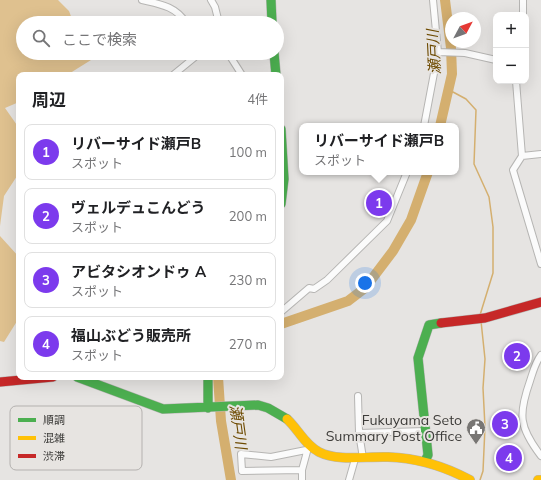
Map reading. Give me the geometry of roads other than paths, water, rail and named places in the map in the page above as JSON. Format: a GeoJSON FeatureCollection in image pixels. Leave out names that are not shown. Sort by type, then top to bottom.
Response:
{"type":"FeatureCollection","features":[{"type":"Feature","properties":{"kind":"street"},"geometry":{"type":"LineString","coordinates":[[142,0],[170,6],[181,16]]}},
{"type":"Feature","properties":{"kind":"street"},"geometry":{"type":"LineString","coordinates":[[211,0],[217,16]]}},
{"type":"Feature","properties":{"kind":"street"},"geometry":{"type":"LineString","coordinates":[[271,0],[272,16]]}},
{"type":"Feature","properties":{"kind":"street"},"geometry":{"type":"LineString","coordinates":[[425,123],[439,52],[433,0]]}},
{"type":"Feature","properties":{"kind":"street"},"geometry":{"type":"LineString","coordinates":[[522,12],[523,0]]}},
{"type":"Feature","properties":{"kind":"street"},"geometry":{"type":"LineString","coordinates":[[439,52],[462,53],[493,59]]}},
{"type":"Feature","properties":{"kind":"street"},"geometry":{"type":"LineString","coordinates":[[177,72],[191,60]]}},
{"type":"Feature","properties":{"kind":"street"},"geometry":{"type":"LineString","coordinates":[[232,60],[240,72]]}},
{"type":"Feature","properties":{"kind":"street"},"geometry":{"type":"LineString","coordinates":[[275,60],[276,72]]}},
{"type":"Feature","properties":{"kind":"street"},"geometry":{"type":"LineString","coordinates":[[516,84],[522,156],[513,170],[541,264]]}},
{"type":"Feature","properties":{"kind":"street"},"geometry":{"type":"LineString","coordinates":[[522,156],[541,154]]}},
{"type":"Feature","properties":{"kind":"street"},"geometry":{"type":"LineString","coordinates":[[284,309],[309,288],[314,289],[327,280],[387,221],[406,175]]}},
{"type":"Feature","properties":{"kind":"street"},"geometry":{"type":"LineString","coordinates":[[425,461],[428,455],[418,358],[430,325],[485,318],[541,302]]}},
{"type":"Feature","properties":{"kind":"street"},"geometry":{"type":"LineString","coordinates":[[541,355],[537,360],[521,411],[527,438],[541,456]]}},
{"type":"Feature","properties":{"kind":"street"},"geometry":{"type":"LineString","coordinates":[[0,382],[21,380]]}},
{"type":"Feature","properties":{"kind":"street"},"geometry":{"type":"LineString","coordinates":[[85,380],[163,409],[177,411],[252,405],[268,408],[286,418],[308,447],[323,454],[359,458],[375,457],[425,461],[458,472],[470,480]]}},
{"type":"Feature","properties":{"kind":"street"},"geometry":{"type":"LineString","coordinates":[[208,380],[210,408]]}},
{"type":"Feature","properties":{"kind":"street"},"geometry":{"type":"LineString","coordinates":[[349,480],[359,458],[358,396]]}},
{"type":"Feature","properties":{"kind":"street"},"geometry":{"type":"LineString","coordinates":[[359,433],[425,432]]}},
{"type":"Feature","properties":{"kind":"street"},"geometry":{"type":"LineString","coordinates":[[302,480],[302,470],[308,447]]}},
{"type":"Feature","properties":{"kind":"street"},"geometry":{"type":"LineString","coordinates":[[302,470],[242,471],[240,454],[272,457],[308,447]]}},
{"type":"Feature","properties":{"kind":"waterway","name":"瀬戸川"},"geometry":{"type":"LineString","coordinates":[[441,123],[452,74],[451,48],[445,0]]}},
{"type":"Feature","properties":{"kind":"waterway"},"geometry":{"type":"LineString","coordinates":[[447,95],[453,92],[466,99],[476,110],[474,164],[489,197],[493,227],[493,273],[480,315]]}},
{"type":"Feature","properties":{"kind":"waterway","name":"瀬戸川"},"geometry":{"type":"LineString","coordinates":[[284,323],[348,301],[365,288],[393,251],[411,220],[427,175]]}},
{"type":"Feature","properties":{"kind":"waterway"},"geometry":{"type":"LineString","coordinates":[[480,480],[483,471],[485,427],[483,388],[485,359],[481,321]]}},
{"type":"Feature","properties":{"kind":"waterway","name":"瀬戸川"},"geometry":{"type":"LineString","coordinates":[[218,380],[221,421],[231,480]]}},
{"type":"Feature","properties":{"kind":"place","name":"リバーサイド瀬戸B"},"geometry":{"type":"Point","coordinates":[379,203]}},
{"type":"Feature","properties":{"kind":"place","name":"ヴェルデュこんどう"},"geometry":{"type":"Point","coordinates":[517,356]}},
{"type":"Feature","properties":{"kind":"place","name":"アビタシオンドゥ A"},"geometry":{"type":"Point","coordinates":[505,424]}},
{"type":"Feature","properties":{"kind":"place","name":"Fukuyama Seto Summary Post Office"},"geometry":{"type":"Point","coordinates":[476,445]}},
{"type":"Feature","properties":{"kind":"place","name":"福山ぶどう販売所"},"geometry":{"type":"Point","coordinates":[509,458]}}]}
